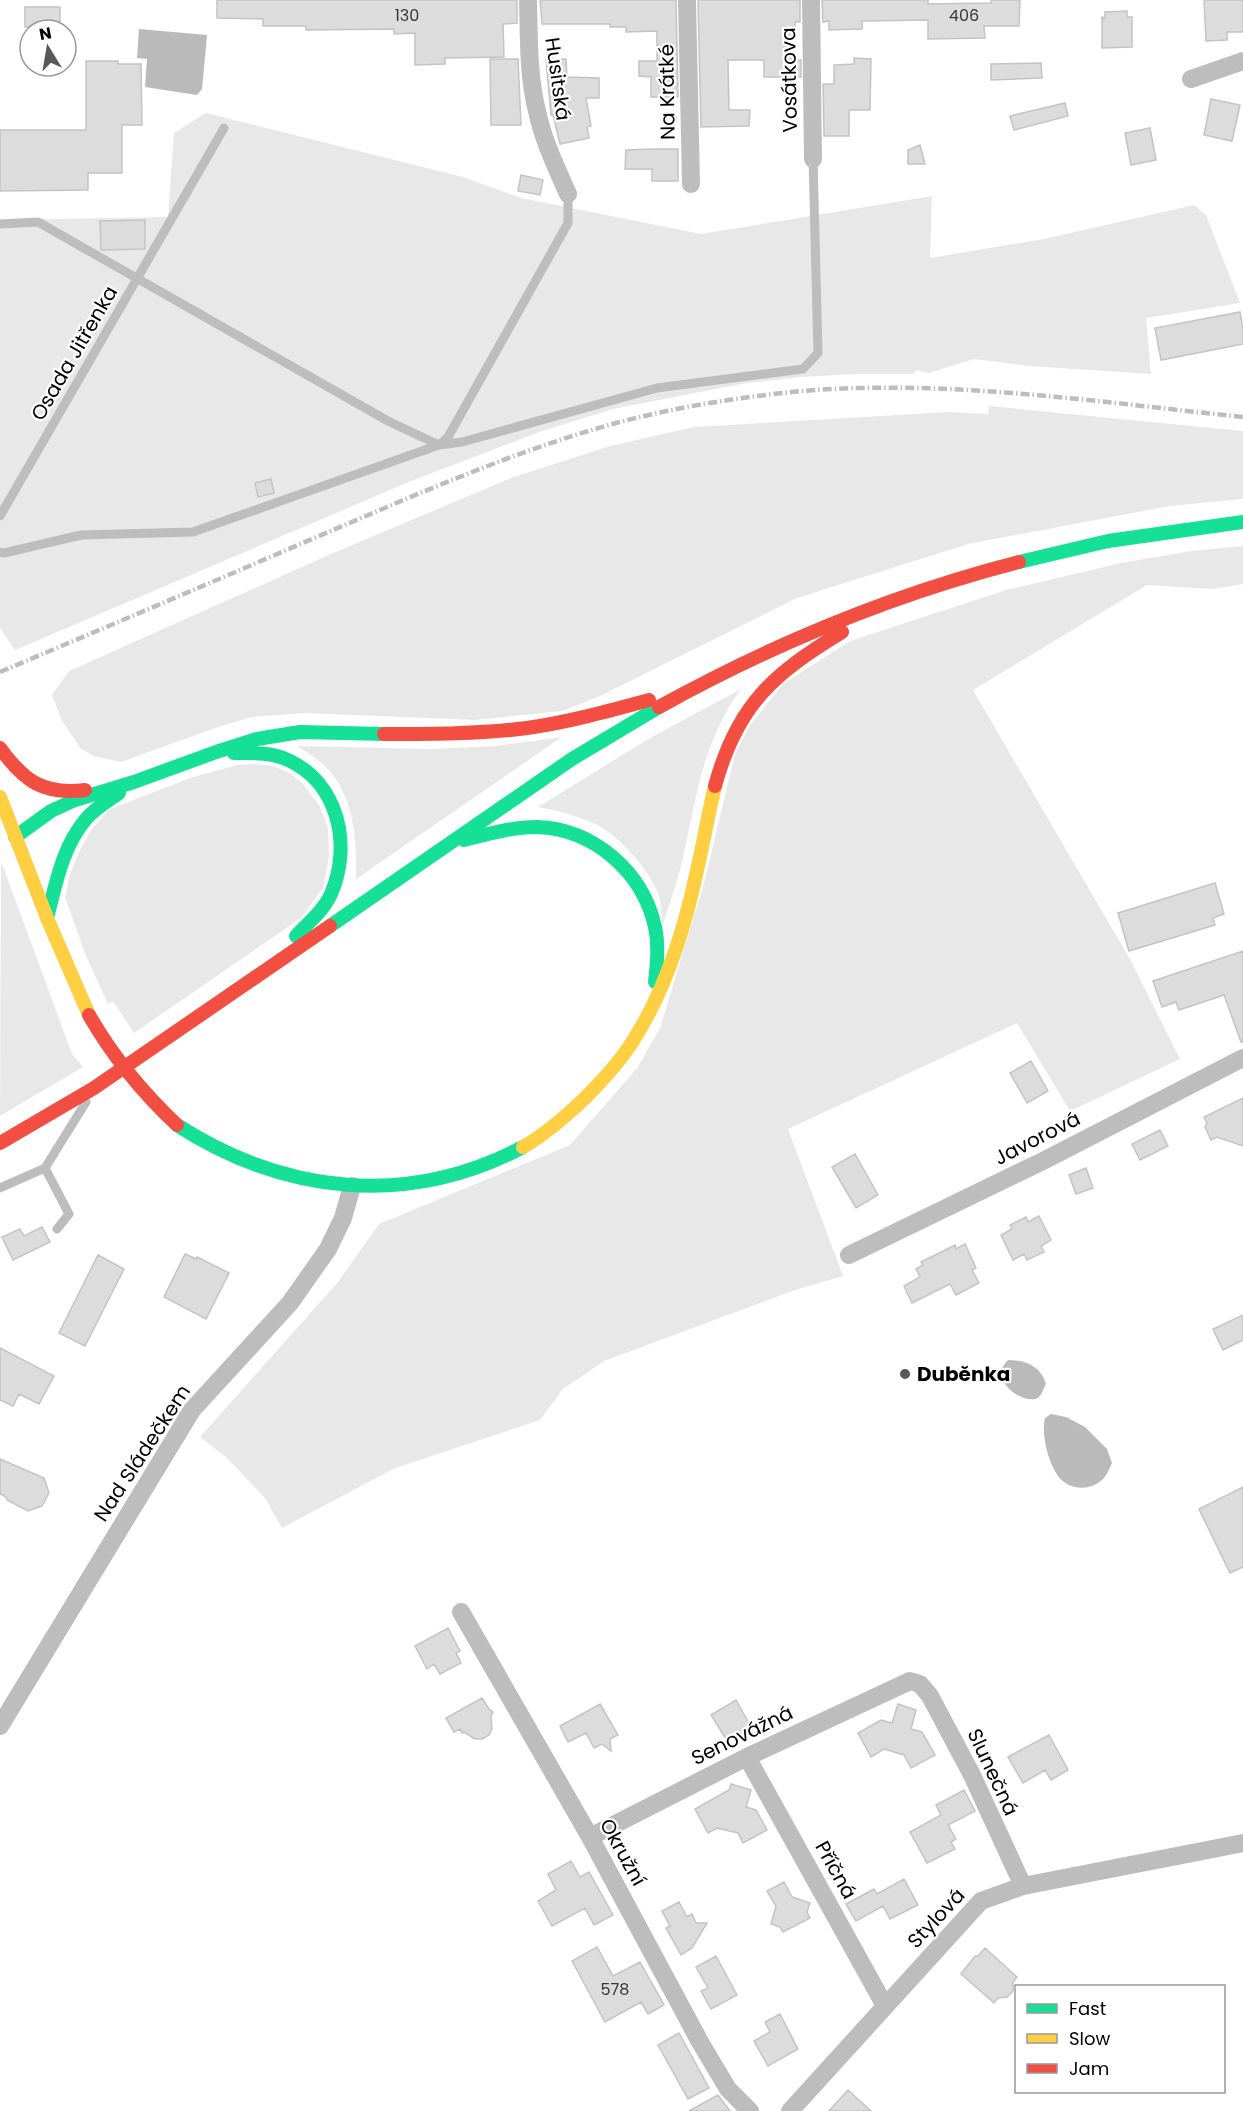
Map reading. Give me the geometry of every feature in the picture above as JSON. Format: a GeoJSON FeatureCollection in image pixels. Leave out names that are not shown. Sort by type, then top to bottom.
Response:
{"type":"FeatureCollection","features":[{"type":"Feature","properties":{"kind":"main road"},"geometry":{"type":"LineString","coordinates":[[0,1143],[94,1088],[572,759],[636,718],[707,680],[803,634],[930,587],[1065,550],[1139,535],[1243,522]]}},
{"type":"Feature","properties":{"kind":"main road"},"geometry":{"type":"LineString","coordinates":[[0,797],[47,918],[89,1015],[105,1045],[150,1101],[177,1125],[197,1139],[221,1151],[270,1171],[308,1180],[352,1186],[400,1184],[435,1179],[511,1153],[546,1133],[594,1090],[632,1043],[650,1009],[680,940],[715,782],[741,720],[771,681],[787,667],[886,607],[930,587]]}},
{"type":"Feature","properties":{"kind":"main road"},"geometry":{"type":"LineString","coordinates":[[15,837],[58,807],[250,740],[276,734],[300,732],[472,733],[522,728],[623,707],[707,680]]}},
{"type":"Feature","properties":{"kind":"main road"},"geometry":{"type":"LineString","coordinates":[[0,748],[24,776],[51,791],[71,792],[133,782]]}},
{"type":"Feature","properties":{"kind":"main road"},"geometry":{"type":"LineString","coordinates":[[201,758],[262,753],[286,758],[298,764],[317,780],[333,804],[340,832],[340,862],[337,878],[324,906],[295,937],[236,992]]}},
{"type":"Feature","properties":{"kind":"main road"},"geometry":{"type":"LineString","coordinates":[[47,918],[61,864],[75,834],[92,813],[133,782]]}},
{"type":"Feature","properties":{"kind":"main road"},"geometry":{"type":"LineString","coordinates":[[451,843],[514,829],[546,828],[591,842],[622,862],[642,890],[654,920],[657,974],[650,1009]]}},
{"type":"Feature","properties":{"kind":"street","name":"Husitská"},"geometry":{"type":"LineString","coordinates":[[528,0],[531,75],[536,110],[545,141],[568,194]]}},
{"type":"Feature","properties":{"kind":"street","name":"Na Krátké"},"geometry":{"type":"LineString","coordinates":[[687,0],[691,184]]}},
{"type":"Feature","properties":{"kind":"street","name":"Vosátkova"},"geometry":{"type":"LineString","coordinates":[[810,0],[813,159]]}},
{"type":"Feature","properties":{"kind":"street"},"geometry":{"type":"LineString","coordinates":[[1191,79],[1243,61]]}},
{"type":"Feature","properties":{"kind":"street","name":"Javorová"},"geometry":{"type":"LineString","coordinates":[[849,1255],[1043,1161],[1243,1058]]}},
{"type":"Feature","properties":{"kind":"street","name":"Nad Sládečkem"},"geometry":{"type":"LineString","coordinates":[[0,1726],[192,1410],[290,1303],[328,1249],[343,1218],[352,1186]]}},
{"type":"Feature","properties":{"kind":"street","name":"Okružní"},"geometry":{"type":"LineString","coordinates":[[461,1612],[590,1837],[700,2042],[728,2089],[750,2111]]}},
{"type":"Feature","properties":{"kind":"street","name":"Senovážná"},"geometry":{"type":"LineString","coordinates":[[590,1837],[747,1757],[904,1683],[916,1682]]}},
{"type":"Feature","properties":{"kind":"street","name":"Slunečná"},"geometry":{"type":"LineString","coordinates":[[916,1682],[930,1696],[972,1775],[1023,1886]]}},
{"type":"Feature","properties":{"kind":"street","name":"Příčná"},"geometry":{"type":"LineString","coordinates":[[747,1757],[885,2006]]}},
{"type":"Feature","properties":{"kind":"street","name":"Stylová"},"geometry":{"type":"LineString","coordinates":[[790,2111],[981,1901],[1023,1886],[1243,1844]]}},
{"type":"Feature","properties":{"kind":"lane"},"geometry":{"type":"LineString","coordinates":[[224,128],[138,278],[388,421],[439,445]]}},
{"type":"Feature","properties":{"kind":"lane"},"geometry":{"type":"LineString","coordinates":[[0,552],[4,553],[81,535],[193,532],[439,445],[462,442],[657,388],[803,369],[818,353],[813,159]]}},
{"type":"Feature","properties":{"kind":"lane"},"geometry":{"type":"LineString","coordinates":[[439,445],[448,437],[568,223],[568,194]]}},
{"type":"Feature","properties":{"kind":"lane","name":"Osada Jitřenka"},"geometry":{"type":"LineString","coordinates":[[0,224],[38,222],[138,278],[0,516]]}},
{"type":"Feature","properties":{"kind":"lane"},"geometry":{"type":"LineString","coordinates":[[0,1188],[45,1168],[94,1088]]}},
{"type":"Feature","properties":{"kind":"lane"},"geometry":{"type":"LineString","coordinates":[[45,1168],[69,1214],[57,1229]]}},
{"type":"Feature","properties":{"kind":"shaded area"},"geometry":{"type":"Polygon","coordinates":[[[139,29],[207,35],[202,89],[197,95],[145,87],[147,59],[137,58],[139,29]]]}},
{"type":"Feature","properties":{"kind":"shaded area"},"geometry":{"type":"Polygon","coordinates":[[[206,113],[463,177],[521,198],[701,234],[932,196],[930,258],[1044,239],[1194,205],[1206,215],[1240,303],[1146,318],[1151,374],[1029,366],[974,359],[929,373],[917,370],[912,374],[800,377],[741,384],[613,409],[542,431],[411,481],[15,650],[0,628],[0,220],[168,217],[174,133],[206,113]]]}},
{"type":"Feature","properties":{"kind":"shaded area"},"geometry":{"type":"Polygon","coordinates":[[[989,406],[1243,431],[1243,499],[1170,506],[968,544],[797,598],[598,697],[562,711],[475,720],[305,713],[252,717],[121,762],[94,756],[81,749],[61,719],[52,695],[69,671],[331,554],[511,478],[610,446],[694,427],[949,412],[988,414],[989,406]]]}},
{"type":"Feature","properties":{"kind":"shaded area"},"geometry":{"type":"Polygon","coordinates":[[[1243,546],[1243,584],[1213,589],[1147,585],[973,690],[1131,961],[1180,1059],[1070,1111],[1017,1023],[788,1129],[843,1276],[795,1290],[604,1361],[563,1389],[540,1420],[395,1468],[282,1528],[265,1498],[226,1457],[200,1437],[338,1282],[379,1224],[570,1145],[638,1067],[660,1028],[703,887],[735,754],[750,725],[783,684],[850,641],[1006,590],[1121,563],[1191,551],[1243,546]]]}},
{"type":"Feature","properties":{"kind":"shaded area"},"geometry":{"type":"Polygon","coordinates":[[[741,689],[718,728],[703,769],[679,875],[662,928],[660,900],[656,889],[642,866],[622,844],[591,822],[538,807],[650,738],[741,689]]]}},
{"type":"Feature","properties":{"kind":"shaded area"},"geometry":{"type":"Polygon","coordinates":[[[562,737],[356,879],[356,848],[347,800],[331,773],[297,746],[432,749],[496,746],[562,737]]]}},
{"type":"Feature","properties":{"kind":"shaded area"},"geometry":{"type":"Polygon","coordinates":[[[237,765],[273,766],[290,773],[303,784],[319,805],[328,828],[329,857],[323,888],[301,918],[134,1033],[113,1001],[108,1004],[86,956],[65,897],[70,874],[78,854],[91,830],[110,809],[190,778],[237,765]]]}},
{"type":"Feature","properties":{"kind":"shaded area"},"geometry":{"type":"Polygon","coordinates":[[[1,861],[72,1054],[83,1067],[0,1116],[1,861]]]}},
{"type":"Feature","properties":{"kind":"shaded area"},"geometry":{"type":"Polygon","coordinates":[[[1008,1360],[1021,1361],[1037,1368],[1046,1384],[1039,1397],[1026,1399],[1011,1391],[1005,1384],[1002,1376],[1003,1368],[1008,1360]]]}},
{"type":"Feature","properties":{"kind":"shaded area"},"geometry":{"type":"Polygon","coordinates":[[[1051,1414],[1066,1417],[1085,1427],[1107,1449],[1112,1463],[1106,1476],[1098,1483],[1086,1487],[1073,1487],[1058,1476],[1051,1463],[1045,1440],[1045,1418],[1051,1414]]]}},
{"type":"Feature","properties":{"kind":"building"},"geometry":{"type":"Polygon","coordinates":[[[217,0],[517,0],[517,23],[503,24],[504,57],[445,58],[445,64],[415,65],[415,33],[394,34],[394,29],[306,30],[306,26],[263,26],[263,19],[217,18],[217,0]]]}},
{"type":"Feature","properties":{"kind":"building"},"geometry":{"type":"Polygon","coordinates":[[[540,0],[676,0],[678,97],[651,97],[651,77],[639,76],[639,61],[657,61],[657,31],[626,32],[626,27],[610,27],[610,24],[542,24],[540,0]]]}},
{"type":"Feature","properties":{"kind":"building"},"geometry":{"type":"Polygon","coordinates":[[[698,0],[800,0],[800,22],[795,22],[795,31],[792,31],[791,60],[801,60],[801,77],[764,77],[764,60],[728,60],[729,110],[750,110],[749,126],[701,127],[698,0]]]}},
{"type":"Feature","properties":{"kind":"building"},"geometry":{"type":"Polygon","coordinates":[[[822,0],[928,0],[928,4],[1020,0],[1019,26],[984,26],[985,38],[928,39],[928,20],[862,21],[862,29],[829,30],[829,21],[823,22],[822,0]]]}},
{"type":"Feature","properties":{"kind":"building"},"geometry":{"type":"Polygon","coordinates":[[[1204,0],[1243,0],[1243,32],[1227,32],[1227,40],[1206,41],[1204,0]]]}},
{"type":"Feature","properties":{"kind":"building"},"geometry":{"type":"Polygon","coordinates":[[[25,7],[60,7],[60,18],[25,18],[25,7]]]}},
{"type":"Feature","properties":{"kind":"building"},"geometry":{"type":"Polygon","coordinates":[[[1127,11],[1127,17],[1132,17],[1132,47],[1102,48],[1102,17],[1105,18],[1105,12],[1127,11]]]}},
{"type":"Feature","properties":{"kind":"building"},"geometry":{"type":"Polygon","coordinates":[[[854,58],[871,59],[870,110],[849,110],[849,136],[824,136],[823,84],[834,84],[834,65],[854,64],[854,58]]]}},
{"type":"Feature","properties":{"kind":"building"},"geometry":{"type":"Polygon","coordinates":[[[490,59],[518,59],[521,125],[491,125],[490,59]]]}},
{"type":"Feature","properties":{"kind":"building"},"geometry":{"type":"Polygon","coordinates":[[[547,59],[566,59],[567,77],[599,78],[599,98],[586,98],[591,126],[587,127],[589,138],[560,144],[553,115],[551,115],[547,59]]]}},
{"type":"Feature","properties":{"kind":"building"},"geometry":{"type":"Polygon","coordinates":[[[86,61],[141,64],[142,125],[122,125],[122,173],[88,173],[88,190],[0,191],[0,130],[86,130],[86,61]]]}},
{"type":"Feature","properties":{"kind":"building"},"geometry":{"type":"Polygon","coordinates":[[[1041,63],[1042,78],[991,80],[991,64],[1041,63]]]}},
{"type":"Feature","properties":{"kind":"building"},"geometry":{"type":"Polygon","coordinates":[[[1211,99],[1240,105],[1232,141],[1204,135],[1211,99]]]}},
{"type":"Feature","properties":{"kind":"building"},"geometry":{"type":"Polygon","coordinates":[[[1065,103],[1068,116],[1014,130],[1010,116],[1065,103]]]}},
{"type":"Feature","properties":{"kind":"building"},"geometry":{"type":"Polygon","coordinates":[[[1150,128],[1156,160],[1131,165],[1125,133],[1150,128]]]}},
{"type":"Feature","properties":{"kind":"building"},"geometry":{"type":"Polygon","coordinates":[[[920,145],[925,164],[908,164],[908,150],[920,145]]]}},
{"type":"Feature","properties":{"kind":"building"},"geometry":{"type":"Polygon","coordinates":[[[678,149],[678,181],[652,181],[652,169],[625,169],[626,150],[678,149]]]}},
{"type":"Feature","properties":{"kind":"building"},"geometry":{"type":"Polygon","coordinates":[[[521,175],[543,180],[540,195],[518,191],[521,175]]]}},
{"type":"Feature","properties":{"kind":"building"},"geometry":{"type":"Polygon","coordinates":[[[145,220],[145,249],[101,250],[100,221],[145,220]]]}},
{"type":"Feature","properties":{"kind":"building"},"geometry":{"type":"Polygon","coordinates":[[[1240,312],[1243,344],[1161,360],[1155,328],[1240,312]]]}},
{"type":"Feature","properties":{"kind":"building"},"geometry":{"type":"Polygon","coordinates":[[[271,479],[274,493],[258,497],[255,483],[271,479]]]}},
{"type":"Feature","properties":{"kind":"building"},"geometry":{"type":"Polygon","coordinates":[[[1215,883],[1224,914],[1213,918],[1215,925],[1129,951],[1118,913],[1215,883]]]}},
{"type":"Feature","properties":{"kind":"building"},"geometry":{"type":"Polygon","coordinates":[[[1243,951],[1243,1042],[1241,1042],[1224,995],[1179,1010],[1176,1002],[1162,1007],[1153,981],[1243,951]]]}},
{"type":"Feature","properties":{"kind":"building"},"geometry":{"type":"Polygon","coordinates":[[[1031,1061],[1048,1091],[1027,1103],[1010,1073],[1031,1061]]]}},
{"type":"Feature","properties":{"kind":"building"},"geometry":{"type":"Polygon","coordinates":[[[1243,1098],[1243,1146],[1217,1137],[1211,1140],[1205,1127],[1207,1123],[1204,1117],[1243,1098]]]}},
{"type":"Feature","properties":{"kind":"building"},"geometry":{"type":"Polygon","coordinates":[[[1160,1130],[1168,1146],[1140,1160],[1132,1144],[1160,1130]]]}},
{"type":"Feature","properties":{"kind":"building"},"geometry":{"type":"Polygon","coordinates":[[[855,1154],[878,1195],[856,1208],[832,1167],[855,1154]]]}},
{"type":"Feature","properties":{"kind":"building"},"geometry":{"type":"Polygon","coordinates":[[[1086,1168],[1093,1188],[1076,1194],[1069,1175],[1086,1168]]]}},
{"type":"Feature","properties":{"kind":"building"},"geometry":{"type":"Polygon","coordinates":[[[1039,1216],[1051,1240],[1041,1246],[1044,1252],[1027,1260],[1024,1254],[1013,1260],[1001,1235],[1012,1229],[1010,1225],[1026,1217],[1028,1222],[1039,1216]]]}},
{"type":"Feature","properties":{"kind":"building"},"geometry":{"type":"Polygon","coordinates":[[[42,1227],[50,1242],[13,1260],[2,1237],[20,1229],[24,1236],[42,1227]]]}},
{"type":"Feature","properties":{"kind":"building"},"geometry":{"type":"Polygon","coordinates":[[[965,1244],[976,1268],[972,1270],[979,1283],[956,1295],[950,1284],[912,1303],[904,1286],[920,1277],[916,1269],[923,1265],[921,1262],[955,1245],[956,1249],[965,1244]]]}},
{"type":"Feature","properties":{"kind":"building"},"geometry":{"type":"Polygon","coordinates":[[[185,1254],[196,1259],[197,1257],[229,1273],[206,1319],[164,1297],[185,1254]]]}},
{"type":"Feature","properties":{"kind":"building"},"geometry":{"type":"Polygon","coordinates":[[[98,1255],[124,1269],[85,1346],[59,1333],[98,1255]]]}},
{"type":"Feature","properties":{"kind":"building"},"geometry":{"type":"Polygon","coordinates":[[[1243,1315],[1243,1340],[1223,1350],[1213,1329],[1243,1315]]]}},
{"type":"Feature","properties":{"kind":"building"},"geometry":{"type":"Polygon","coordinates":[[[0,1348],[54,1376],[39,1404],[19,1394],[13,1406],[0,1400],[0,1348]]]}},
{"type":"Feature","properties":{"kind":"building"},"geometry":{"type":"Polygon","coordinates":[[[0,1459],[44,1478],[49,1493],[42,1506],[28,1511],[0,1494],[0,1459]]]}},
{"type":"Feature","properties":{"kind":"building"},"geometry":{"type":"Polygon","coordinates":[[[1243,1487],[1243,1567],[1230,1573],[1199,1509],[1243,1487]]]}},
{"type":"Feature","properties":{"kind":"building"},"geometry":{"type":"Polygon","coordinates":[[[448,1628],[460,1651],[456,1653],[461,1663],[440,1674],[434,1664],[427,1669],[415,1646],[448,1628]]]}},
{"type":"Feature","properties":{"kind":"building"},"geometry":{"type":"Polygon","coordinates":[[[482,1698],[493,1712],[492,1729],[489,1735],[482,1739],[475,1739],[462,1733],[460,1729],[454,1732],[446,1718],[482,1698]]]}},
{"type":"Feature","properties":{"kind":"building"},"geometry":{"type":"Polygon","coordinates":[[[736,1700],[750,1725],[726,1739],[711,1715],[736,1700]]]}},
{"type":"Feature","properties":{"kind":"building"},"geometry":{"type":"Polygon","coordinates":[[[600,1704],[618,1735],[610,1739],[611,1751],[602,1744],[594,1748],[586,1733],[568,1742],[560,1726],[600,1704]]]}},
{"type":"Feature","properties":{"kind":"building"},"geometry":{"type":"Polygon","coordinates":[[[898,1704],[916,1710],[911,1729],[922,1732],[935,1755],[911,1768],[904,1755],[884,1749],[871,1757],[858,1733],[881,1720],[892,1723],[898,1704]]]}},
{"type":"Feature","properties":{"kind":"building"},"geometry":{"type":"Polygon","coordinates":[[[1049,1735],[1068,1770],[1051,1780],[1045,1770],[1023,1783],[1008,1757],[1049,1735]]]}},
{"type":"Feature","properties":{"kind":"building"},"geometry":{"type":"Polygon","coordinates":[[[731,1784],[751,1790],[746,1807],[756,1810],[767,1830],[743,1843],[738,1833],[717,1828],[708,1833],[695,1809],[729,1790],[731,1784]]]}},
{"type":"Feature","properties":{"kind":"building"},"geometry":{"type":"Polygon","coordinates":[[[964,1790],[975,1811],[948,1825],[956,1839],[951,1842],[955,1849],[927,1863],[910,1832],[941,1815],[936,1805],[964,1790]]]}},
{"type":"Feature","properties":{"kind":"building"},"geometry":{"type":"Polygon","coordinates":[[[571,1861],[580,1877],[589,1872],[613,1915],[594,1925],[585,1908],[552,1926],[538,1901],[556,1890],[548,1874],[571,1861]]]}},
{"type":"Feature","properties":{"kind":"building"},"geometry":{"type":"Polygon","coordinates":[[[904,1879],[918,1905],[890,1919],[883,1906],[856,1921],[846,1904],[874,1889],[877,1894],[904,1879]]]}},
{"type":"Feature","properties":{"kind":"building"},"geometry":{"type":"Polygon","coordinates":[[[784,1882],[792,1897],[810,1903],[807,1912],[810,1918],[783,1932],[780,1927],[771,1924],[776,1906],[767,1891],[784,1882]]]}},
{"type":"Feature","properties":{"kind":"building"},"geometry":{"type":"Polygon","coordinates":[[[679,1902],[687,1917],[692,1914],[696,1923],[707,1923],[692,1948],[681,1955],[666,1928],[670,1926],[662,1911],[679,1902]]]}},
{"type":"Feature","properties":{"kind":"building"},"geometry":{"type":"Polygon","coordinates":[[[597,1947],[613,1976],[640,1962],[664,2005],[648,2014],[641,2002],[605,2022],[572,1961],[597,1947]]]}},
{"type":"Feature","properties":{"kind":"building"},"geometry":{"type":"Polygon","coordinates":[[[985,1948],[1017,1977],[1013,1982],[1013,1991],[1007,1997],[998,1998],[994,2003],[961,1974],[975,1956],[978,1956],[985,1948]]]}},
{"type":"Feature","properties":{"kind":"building"},"geometry":{"type":"Polygon","coordinates":[[[716,1956],[737,1995],[711,2009],[701,1991],[708,1988],[696,1967],[716,1956]]]}},
{"type":"Feature","properties":{"kind":"building"},"geometry":{"type":"Polygon","coordinates":[[[780,2014],[798,2049],[768,2066],[754,2041],[770,2032],[765,2022],[780,2014]]]}},
{"type":"Feature","properties":{"kind":"building"},"geometry":{"type":"Polygon","coordinates":[[[679,2033],[709,2088],[688,2099],[658,2045],[679,2033]]]}},
{"type":"Feature","properties":{"kind":"building"},"geometry":{"type":"Polygon","coordinates":[[[848,2090],[871,2111],[829,2111],[848,2090]]]}},
{"type":"Feature","properties":{"kind":"building"},"geometry":{"type":"Polygon","coordinates":[[[718,2095],[730,2111],[689,2111],[718,2095]]]}},
{"type":"Feature","properties":{"kind":"railway"},"geometry":{"type":"LineString","coordinates":[[0,672],[462,476],[538,447],[616,423],[685,407],[802,391],[912,388],[1023,394],[1243,417]]}},
{"type":"Feature","properties":{"kind":"traffic: fast"},"geometry":{"type":"LineString","coordinates":[[1019,562],[1108,541],[1243,522]]}},
{"type":"Feature","properties":{"kind":"traffic: fast"},"geometry":{"type":"LineString","coordinates":[[330,926],[572,759],[659,707]]}},
{"type":"Feature","properties":{"kind":"traffic: fast"},"geometry":{"type":"LineString","coordinates":[[15,837],[51,811],[75,800],[257,739],[300,732],[384,734]]}},
{"type":"Feature","properties":{"kind":"traffic: fast"},"geometry":{"type":"LineString","coordinates":[[234,753],[261,754],[288,760],[305,770],[330,800],[340,837],[337,875],[328,900],[296,936]]}},
{"type":"Feature","properties":{"kind":"traffic: fast"},"geometry":{"type":"LineString","coordinates":[[47,918],[61,866],[71,842],[90,815],[119,793]]}},
{"type":"Feature","properties":{"kind":"traffic: fast"},"geometry":{"type":"LineString","coordinates":[[464,840],[491,833],[537,827],[578,836],[613,857],[640,888],[649,907],[657,941],[655,982]]}},
{"type":"Feature","properties":{"kind":"traffic: fast"},"geometry":{"type":"LineString","coordinates":[[177,1125],[218,1148],[260,1166],[303,1178],[347,1185],[391,1185],[435,1179],[480,1166],[523,1147]]}},
{"type":"Feature","properties":{"kind":"traffic: slow"},"geometry":{"type":"LineString","coordinates":[[523,1147],[555,1125],[609,1073],[631,1044],[653,1005],[671,962],[685,918],[715,786]]}},
{"type":"Feature","properties":{"kind":"traffic: slow"},"geometry":{"type":"LineString","coordinates":[[0,797],[47,918],[89,1015]]}},
{"type":"Feature","properties":{"kind":"traffic: jam"},"geometry":{"type":"LineString","coordinates":[[659,707],[746,662],[835,623],[926,589],[1019,562]]}},
{"type":"Feature","properties":{"kind":"traffic: jam"},"geometry":{"type":"LineString","coordinates":[[715,786],[734,734],[761,694],[796,662],[842,632]]}},
{"type":"Feature","properties":{"kind":"traffic: jam"},"geometry":{"type":"LineString","coordinates":[[384,734],[474,733],[527,728],[649,700]]}},
{"type":"Feature","properties":{"kind":"traffic: jam"},"geometry":{"type":"LineString","coordinates":[[0,748],[26,777],[46,788],[85,790]]}},
{"type":"Feature","properties":{"kind":"traffic: jam"},"geometry":{"type":"LineString","coordinates":[[0,1143],[94,1088],[330,926]]}},
{"type":"Feature","properties":{"kind":"traffic: jam"},"geometry":{"type":"LineString","coordinates":[[89,1015],[129,1073],[177,1125]]}},
{"type":"Feature","properties":{"kind":"place","name":"Duběnka"},"geometry":{"type":"Point","coordinates":[905,1374]}}]}
